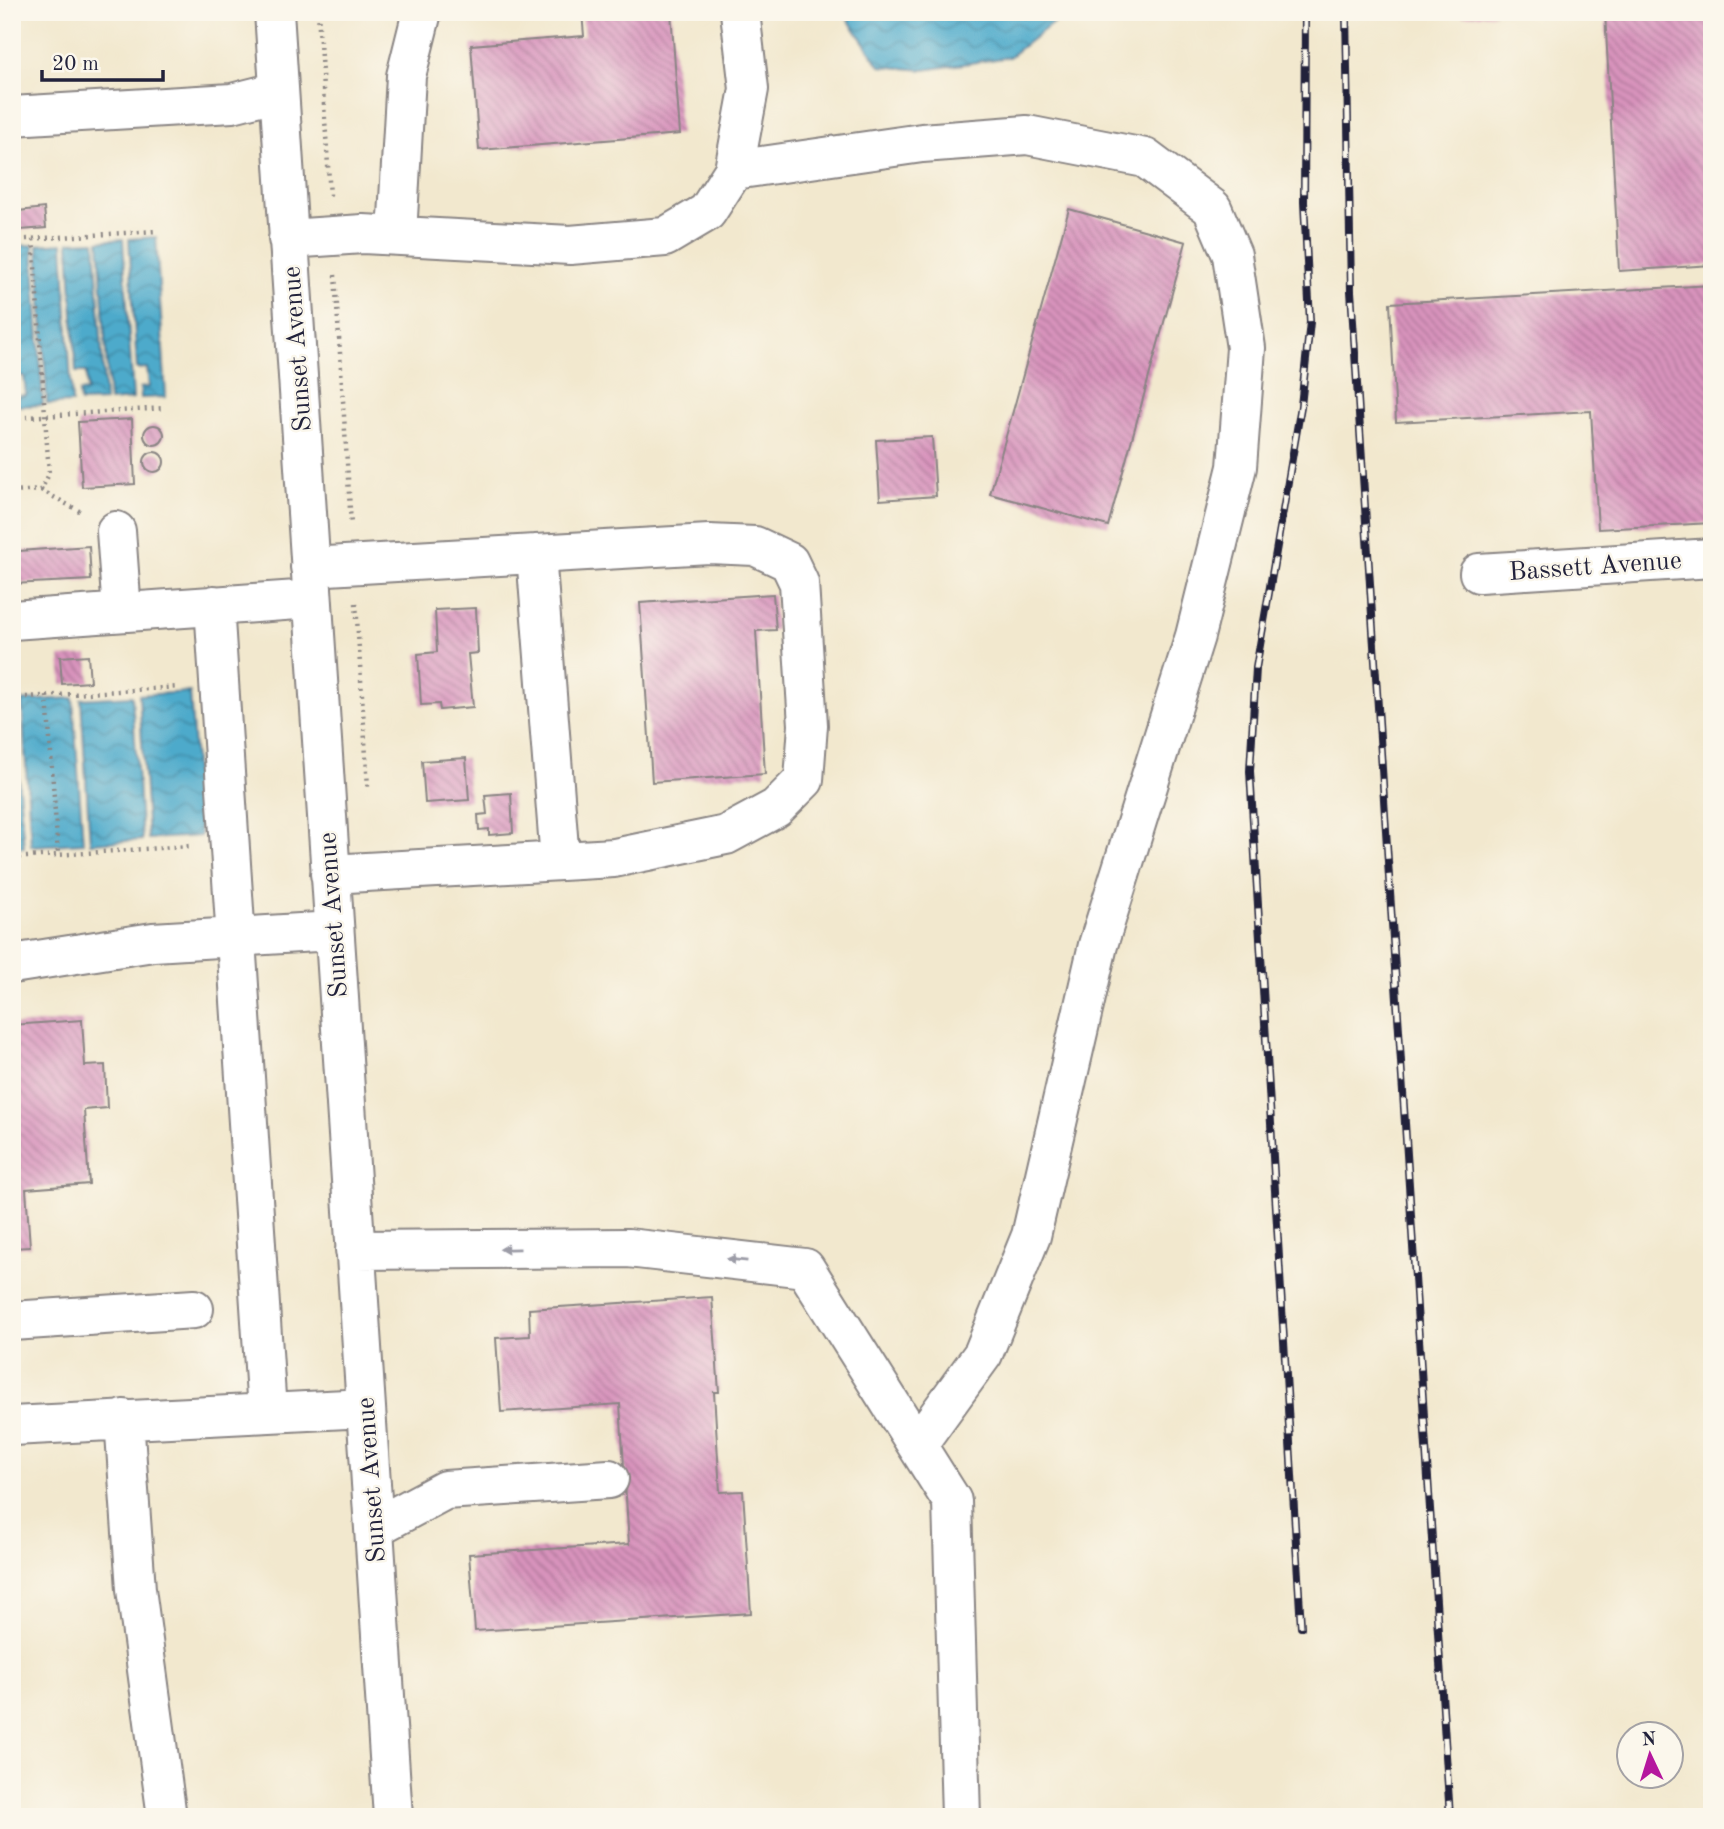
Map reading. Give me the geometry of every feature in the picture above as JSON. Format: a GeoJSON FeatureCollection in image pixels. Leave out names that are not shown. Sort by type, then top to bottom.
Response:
{"type":"FeatureCollection","features":[{"type":"Feature","properties":{"kind":"street","name":"Sunset Avenue"},"geometry":{"type":"LineString","coordinates":[[274,12],[393,1817]]}},
{"type":"Feature","properties":{"kind":"street"},"geometry":{"type":"LineString","coordinates":[[397,236],[406,76],[422,12]]}},
{"type":"Feature","properties":{"kind":"street"},"geometry":{"type":"LineString","coordinates":[[288,239],[363,234],[570,245],[665,237],[707,212],[734,170],[749,89],[740,12]]}},
{"type":"Feature","properties":{"kind":"street"},"geometry":{"type":"LineString","coordinates":[[12,116],[232,103],[279,91]]}},
{"type":"Feature","properties":{"kind":"street"},"geometry":{"type":"LineString","coordinates":[[734,170],[922,143],[1027,135],[1145,158],[1212,208],[1232,255],[1246,348],[1237,467],[1195,636],[1098,945],[1031,1236],[983,1354],[917,1445]]}},
{"type":"Feature","properties":{"kind":"street"},"geometry":{"type":"LineString","coordinates":[[116,531],[122,612]]}},
{"type":"Feature","properties":{"kind":"street"},"geometry":{"type":"LineString","coordinates":[[12,620],[214,605],[311,583],[536,554],[709,544],[755,547],[789,562],[799,583],[808,725],[804,780],[776,808],[726,835],[614,858],[330,874]]}},
{"type":"Feature","properties":{"kind":"street"},"geometry":{"type":"LineString","coordinates":[[536,554],[560,861]]}},
{"type":"Feature","properties":{"kind":"street","name":"Bassett Avenue"},"geometry":{"type":"LineString","coordinates":[[1479,573],[1712,558]]}},
{"type":"Feature","properties":{"kind":"street"},"geometry":{"type":"LineString","coordinates":[[214,605],[267,1412]]}},
{"type":"Feature","properties":{"kind":"street"},"geometry":{"type":"LineString","coordinates":[[12,964],[153,942],[333,931]]}},
{"type":"Feature","properties":{"kind":"street"},"geometry":{"type":"LineString","coordinates":[[355,1251],[628,1248],[805,1268],[952,1501],[961,1817]]}},
{"type":"Feature","properties":{"kind":"street"},"geometry":{"type":"LineString","coordinates":[[12,1321],[194,1309]]}},
{"type":"Feature","properties":{"kind":"street"},"geometry":{"type":"LineString","coordinates":[[12,1426],[366,1408]]}},
{"type":"Feature","properties":{"kind":"street"},"geometry":{"type":"LineString","coordinates":[[124,1419],[136,1589],[167,1817]]}},
{"type":"Feature","properties":{"kind":"street"},"geometry":{"type":"LineString","coordinates":[[374,1528],[445,1490],[609,1479]]}},
{"type":"Feature","properties":{"kind":"path"},"geometry":{"type":"LineString","coordinates":[[12,240],[156,231]]}},
{"type":"Feature","properties":{"kind":"path"},"geometry":{"type":"LineString","coordinates":[[33,238],[49,474],[41,489]]}},
{"type":"Feature","properties":{"kind":"path"},"geometry":{"type":"LineString","coordinates":[[12,418],[165,408]]}},
{"type":"Feature","properties":{"kind":"path"},"geometry":{"type":"LineString","coordinates":[[12,492],[41,489],[116,531]]}},
{"type":"Feature","properties":{"kind":"path"},"geometry":{"type":"LineString","coordinates":[[12,698],[187,686]]}},
{"type":"Feature","properties":{"kind":"path"},"geometry":{"type":"LineString","coordinates":[[47,696],[58,855]]}},
{"type":"Feature","properties":{"kind":"path"},"geometry":{"type":"LineString","coordinates":[[12,858],[197,845]]}},
{"type":"Feature","properties":{"kind":"water"},"geometry":{"type":"Polygon","coordinates":[[[843,12],[1060,12],[1058,19],[1009,57],[924,70],[880,66],[843,12]]]}},
{"type":"Feature","properties":{"kind":"water"},"geometry":{"type":"Polygon","coordinates":[[[156,237],[166,397],[141,398],[140,388],[149,387],[147,368],[137,369],[129,239],[156,237]]]}},
{"type":"Feature","properties":{"kind":"water"},"geometry":{"type":"Polygon","coordinates":[[[123,239],[133,399],[109,401],[99,241],[123,239]]]}},
{"type":"Feature","properties":{"kind":"water"},"geometry":{"type":"Polygon","coordinates":[[[95,241],[105,401],[80,402],[79,392],[87,391],[86,372],[76,372],[69,242],[95,241]]]}},
{"type":"Feature","properties":{"kind":"water"},"geometry":{"type":"Polygon","coordinates":[[[63,243],[72,403],[47,404],[38,245],[63,243]]]}},
{"type":"Feature","properties":{"kind":"water"},"geometry":{"type":"Polygon","coordinates":[[[33,245],[43,405],[18,406],[17,396],[26,395],[24,376],[14,376],[12,246],[33,245]]]}},
{"type":"Feature","properties":{"kind":"water"},"geometry":{"type":"Polygon","coordinates":[[[190,692],[200,836],[148,839],[139,695],[190,692]]]}},
{"type":"Feature","properties":{"kind":"water"},"geometry":{"type":"Polygon","coordinates":[[[132,696],[142,840],[90,843],[81,699],[132,696]]]}},
{"type":"Feature","properties":{"kind":"water"},"geometry":{"type":"Polygon","coordinates":[[[73,698],[83,843],[31,846],[22,701],[73,698]]]}},
{"type":"Feature","properties":{"kind":"water"},"geometry":{"type":"Polygon","coordinates":[[[12,703],[24,847],[12,848],[12,703]]]}},
{"type":"Feature","properties":{"kind":"building"},"geometry":{"type":"Polygon","coordinates":[[[582,12],[671,12],[680,134],[479,150],[471,45],[584,36],[582,12]]]}},
{"type":"Feature","properties":{"kind":"building"},"geometry":{"type":"Polygon","coordinates":[[[1461,12],[1495,12],[1495,14],[1461,16],[1461,12]]]}},
{"type":"Feature","properties":{"kind":"building"},"geometry":{"type":"Polygon","coordinates":[[[1605,12],[1712,12],[1712,265],[1619,271],[1605,12]]]}},
{"type":"Feature","properties":{"kind":"building"},"geometry":{"type":"Polygon","coordinates":[[[44,208],[46,228],[20,230],[19,211],[44,208]]]}},
{"type":"Feature","properties":{"kind":"building"},"geometry":{"type":"Polygon","coordinates":[[[1069,209],[1186,242],[1108,526],[990,494],[1069,209]]]}},
{"type":"Feature","properties":{"kind":"building"},"geometry":{"type":"Polygon","coordinates":[[[1712,285],[1712,523],[1598,529],[1591,411],[1396,422],[1390,303],[1712,285]]]}},
{"type":"Feature","properties":{"kind":"building"},"geometry":{"type":"Polygon","coordinates":[[[132,419],[135,484],[82,487],[78,422],[132,419]]]}},
{"type":"Feature","properties":{"kind":"building"},"geometry":{"type":"Polygon","coordinates":[[[150,425],[158,425],[164,435],[158,445],[150,445],[144,439],[144,431],[150,425]]]}},
{"type":"Feature","properties":{"kind":"building"},"geometry":{"type":"Polygon","coordinates":[[[932,437],[936,496],[880,500],[876,440],[932,437]]]}},
{"type":"Feature","properties":{"kind":"building"},"geometry":{"type":"Polygon","coordinates":[[[150,452],[158,452],[164,462],[158,472],[150,472],[144,466],[144,458],[150,452]]]}},
{"type":"Feature","properties":{"kind":"building"},"geometry":{"type":"Polygon","coordinates":[[[89,546],[91,580],[12,584],[12,562],[19,561],[19,551],[89,546]]]}},
{"type":"Feature","properties":{"kind":"building"},"geometry":{"type":"Polygon","coordinates":[[[773,594],[776,630],[756,631],[765,774],[652,782],[640,603],[773,594]]]}},
{"type":"Feature","properties":{"kind":"building"},"geometry":{"type":"Polygon","coordinates":[[[476,608],[478,653],[468,654],[473,707],[440,710],[439,704],[421,705],[418,654],[437,652],[435,610],[476,608]]]}},
{"type":"Feature","properties":{"kind":"building"},"geometry":{"type":"Polygon","coordinates":[[[88,655],[90,682],[62,684],[60,657],[88,655]]]}},
{"type":"Feature","properties":{"kind":"building"},"geometry":{"type":"Polygon","coordinates":[[[466,758],[469,800],[425,803],[422,761],[466,758]]]}},
{"type":"Feature","properties":{"kind":"building"},"geometry":{"type":"Polygon","coordinates":[[[511,793],[513,833],[489,835],[489,829],[479,830],[478,815],[487,814],[485,795],[511,793]]]}},
{"type":"Feature","properties":{"kind":"building"},"geometry":{"type":"Polygon","coordinates":[[[82,1020],[85,1066],[105,1065],[107,1108],[84,1110],[89,1184],[26,1189],[30,1247],[12,1248],[12,1025],[82,1020]]]}},
{"type":"Feature","properties":{"kind":"building"},"geometry":{"type":"Polygon","coordinates":[[[712,1297],[719,1392],[714,1392],[720,1492],[743,1491],[751,1613],[475,1631],[469,1554],[629,1544],[620,1404],[501,1412],[496,1338],[530,1336],[529,1309],[712,1297]]]}},
{"type":"Feature","properties":{"kind":"railway"},"geometry":{"type":"LineString","coordinates":[[1301,1627],[1250,771],[1256,668],[1301,406],[1310,322],[1304,202],[1305,12]]}},
{"type":"Feature","properties":{"kind":"railway"},"geometry":{"type":"LineString","coordinates":[[1346,12],[1351,291],[1450,1817]]}}]}
